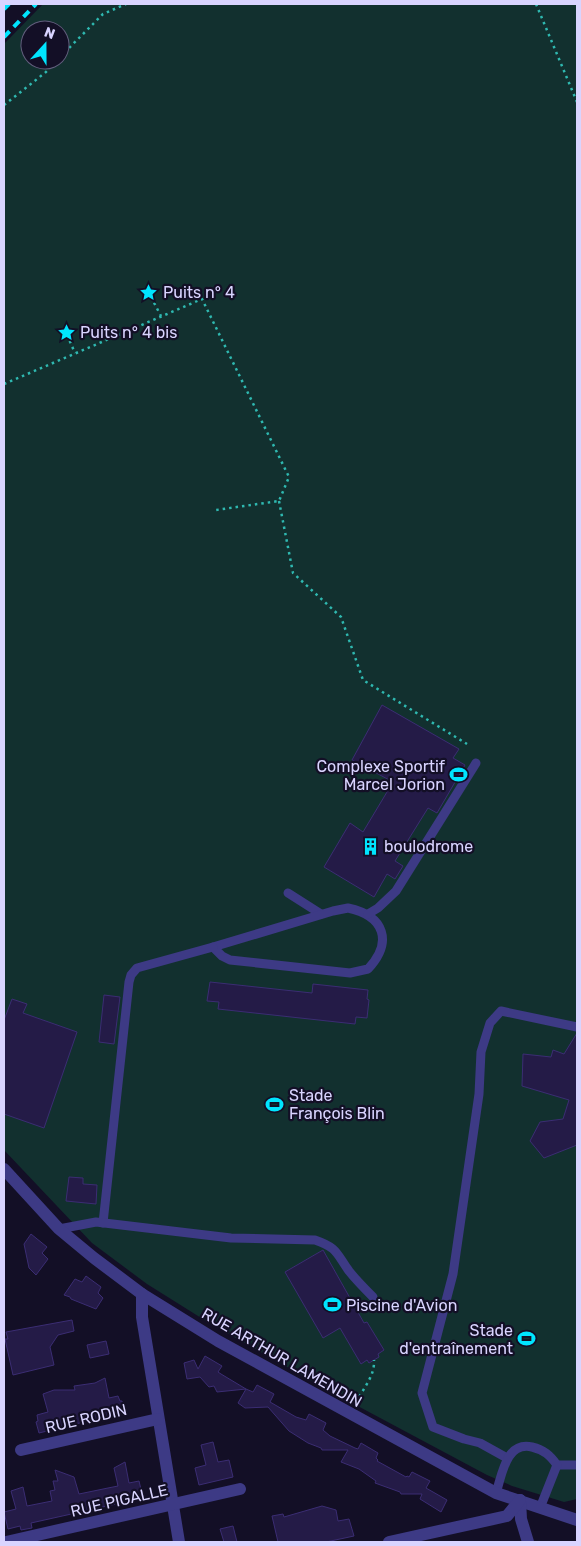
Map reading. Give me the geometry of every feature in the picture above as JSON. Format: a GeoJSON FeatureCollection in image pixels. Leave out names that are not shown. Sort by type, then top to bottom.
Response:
{"type":"FeatureCollection","features":[{"type":"Feature","properties":{"kind":"street","name":"RUE ARTHUR LAMENDIN"},"geometry":{"type":"LineString","coordinates":[[4,1169],[59,1229],[94,1258],[142,1294],[218,1342],[496,1493],[577,1520]]}},
{"type":"Feature","properties":{"kind":"street"},"geometry":{"type":"LineString","coordinates":[[142,1294],[142,1317],[179,1542]]}},
{"type":"Feature","properties":{"kind":"street","name":"RUE RODIN"},"geometry":{"type":"LineString","coordinates":[[21,1450],[158,1419]]}},
{"type":"Feature","properties":{"kind":"street","name":"RUE PIGALLE"},"geometry":{"type":"LineString","coordinates":[[6,1542],[240,1490]]}},
{"type":"Feature","properties":{"kind":"street"},"geometry":{"type":"LineString","coordinates":[[389,1542],[507,1516],[520,1500]]}},
{"type":"Feature","properties":{"kind":"street"},"geometry":{"type":"LineString","coordinates":[[520,1500],[521,1520],[528,1542]]}},
{"type":"Feature","properties":{"kind":"lane"},"geometry":{"type":"LineString","coordinates":[[368,914],[378,908],[396,891],[476,763]]}},
{"type":"Feature","properties":{"kind":"lane"},"geometry":{"type":"LineString","coordinates":[[288,893],[322,914]]}},
{"type":"Feature","properties":{"kind":"lane"},"geometry":{"type":"LineString","coordinates":[[103,1223],[129,982],[131,975],[137,968],[348,908],[361,910],[368,914],[378,925],[382,934],[380,953],[375,961],[368,969],[350,972],[230,960],[222,956],[213,947]]}},
{"type":"Feature","properties":{"kind":"lane"},"geometry":{"type":"LineString","coordinates":[[507,1458],[480,1442],[464,1439],[433,1427],[422,1393],[453,1274],[479,1094],[481,1052],[490,1023],[501,1010],[577,1027]]}},
{"type":"Feature","properties":{"kind":"lane"},"geometry":{"type":"LineString","coordinates":[[59,1229],[96,1222],[237,1238],[315,1240],[336,1250],[349,1272],[373,1297]]}},
{"type":"Feature","properties":{"kind":"lane"},"geometry":{"type":"LineString","coordinates":[[496,1493],[507,1458],[514,1449],[527,1446],[539,1449],[550,1455],[557,1464],[577,1465]]}},
{"type":"Feature","properties":{"kind":"lane"},"geometry":{"type":"LineString","coordinates":[[540,1508],[557,1464]]}},
{"type":"Feature","properties":{"kind":"path"},"geometry":{"type":"LineString","coordinates":[[70,48],[103,14],[126,4]]}},
{"type":"Feature","properties":{"kind":"path"},"geometry":{"type":"LineString","coordinates":[[536,4],[577,102]]}},
{"type":"Feature","properties":{"kind":"path"},"geometry":{"type":"LineString","coordinates":[[4,105],[48,70]]}},
{"type":"Feature","properties":{"kind":"path"},"geometry":{"type":"LineString","coordinates":[[151,297],[161,316]]}},
{"type":"Feature","properties":{"kind":"path"},"geometry":{"type":"LineString","coordinates":[[4,384],[202,299],[289,477],[278,501],[293,573],[342,617],[363,680],[467,744]]}},
{"type":"Feature","properties":{"kind":"path"},"geometry":{"type":"LineString","coordinates":[[67,335],[76,353]]}},
{"type":"Feature","properties":{"kind":"path"},"geometry":{"type":"LineString","coordinates":[[216,510],[278,501]]}},
{"type":"Feature","properties":{"kind":"path"},"geometry":{"type":"LineString","coordinates":[[349,1414],[372,1373],[374,1360]]}},
{"type":"Feature","properties":{"kind":"green space","name":"Complexe Sportif Marcel Jorion"},"geometry":{"type":"Polygon","coordinates":[[[43,4],[577,4],[577,1499],[564,1502],[512,1486],[487,1475],[324,1388],[206,1321],[147,1284],[92,1243],[4,1150],[4,44],[20,28],[20,70],[70,70],[70,20],[27,20],[43,4]]]}},
{"type":"Feature","properties":{"kind":"building"},"geometry":{"type":"Polygon","coordinates":[[[382,705],[459,749],[453,758],[465,765],[437,813],[428,808],[395,861],[403,866],[395,879],[387,874],[374,897],[324,867],[350,823],[363,832],[393,782],[352,760],[382,705]]]}},
{"type":"Feature","properties":{"kind":"building"},"geometry":{"type":"Polygon","coordinates":[[[210,982],[312,993],[313,984],[368,990],[367,1018],[356,1017],[355,1024],[218,1009],[219,1002],[207,1001],[210,982]]]}},
{"type":"Feature","properties":{"kind":"building"},"geometry":{"type":"Polygon","coordinates":[[[104,995],[120,997],[114,1044],[99,1042],[104,995]]]}},
{"type":"Feature","properties":{"kind":"building"},"geometry":{"type":"Polygon","coordinates":[[[12,999],[27,1004],[23,1013],[77,1032],[44,1128],[4,1114],[4,1020],[12,999]]]}},
{"type":"Feature","properties":{"kind":"building"},"geometry":{"type":"Polygon","coordinates":[[[577,1033],[577,1145],[544,1158],[530,1141],[540,1122],[563,1119],[569,1100],[522,1086],[523,1054],[551,1057],[553,1050],[564,1054],[577,1033]]]}},
{"type":"Feature","properties":{"kind":"building"},"geometry":{"type":"Polygon","coordinates":[[[69,1177],[83,1178],[83,1184],[97,1185],[96,1204],[66,1201],[69,1177]]]}},
{"type":"Feature","properties":{"kind":"building"},"geometry":{"type":"Polygon","coordinates":[[[31,1234],[47,1247],[42,1253],[48,1259],[36,1275],[29,1268],[24,1244],[31,1234]]]}},
{"type":"Feature","properties":{"kind":"building"},"geometry":{"type":"Polygon","coordinates":[[[323,1250],[364,1323],[367,1322],[384,1350],[378,1354],[379,1357],[369,1363],[367,1360],[361,1364],[340,1328],[323,1338],[285,1272],[323,1250]]]}},
{"type":"Feature","properties":{"kind":"building"},"geometry":{"type":"Polygon","coordinates":[[[86,1276],[101,1287],[98,1293],[103,1298],[96,1309],[64,1295],[75,1279],[82,1282],[86,1276]]]}},
{"type":"Feature","properties":{"kind":"building"},"geometry":{"type":"Polygon","coordinates":[[[72,1320],[74,1331],[58,1335],[50,1347],[54,1365],[13,1375],[5,1339],[8,1339],[6,1332],[72,1320]]]}},
{"type":"Feature","properties":{"kind":"building"},"geometry":{"type":"Polygon","coordinates":[[[106,1341],[109,1354],[90,1358],[87,1345],[106,1341]]]}},
{"type":"Feature","properties":{"kind":"building"},"geometry":{"type":"Polygon","coordinates":[[[205,1356],[222,1366],[218,1372],[246,1389],[217,1392],[214,1386],[209,1387],[200,1377],[187,1379],[184,1363],[194,1360],[198,1369],[205,1356]]]}},
{"type":"Feature","properties":{"kind":"building"},"geometry":{"type":"Polygon","coordinates":[[[105,1378],[109,1398],[118,1396],[120,1401],[122,1401],[124,1412],[39,1433],[36,1422],[38,1421],[37,1415],[48,1412],[43,1394],[54,1390],[75,1390],[74,1386],[95,1383],[105,1378]]]}},
{"type":"Feature","properties":{"kind":"building"},"geometry":{"type":"Polygon","coordinates":[[[257,1385],[274,1394],[270,1402],[296,1417],[306,1420],[309,1414],[326,1423],[323,1430],[330,1436],[358,1449],[361,1443],[378,1453],[377,1461],[406,1477],[409,1477],[412,1472],[430,1481],[426,1488],[447,1500],[441,1512],[420,1499],[422,1494],[401,1494],[375,1483],[376,1481],[359,1469],[341,1462],[348,1450],[322,1450],[308,1443],[289,1431],[268,1407],[245,1408],[238,1403],[246,1389],[253,1392],[257,1385]]]}},
{"type":"Feature","properties":{"kind":"building"},"geometry":{"type":"Polygon","coordinates":[[[213,1442],[218,1462],[229,1460],[233,1477],[199,1485],[195,1468],[206,1465],[201,1445],[213,1442]]]}},
{"type":"Feature","properties":{"kind":"building"},"geometry":{"type":"Polygon","coordinates":[[[125,1462],[129,1483],[139,1481],[143,1498],[31,1523],[32,1528],[21,1530],[20,1526],[8,1529],[4,1512],[16,1509],[11,1491],[23,1487],[27,1506],[52,1501],[50,1491],[55,1490],[53,1481],[58,1481],[55,1470],[74,1477],[79,1494],[118,1486],[114,1468],[125,1462]]]}},
{"type":"Feature","properties":{"kind":"building"},"geometry":{"type":"Polygon","coordinates":[[[322,1506],[336,1510],[338,1521],[349,1519],[354,1536],[326,1542],[278,1542],[272,1516],[283,1514],[284,1517],[322,1506]]]}},
{"type":"Feature","properties":{"kind":"building"},"geometry":{"type":"Polygon","coordinates":[[[233,1526],[237,1542],[224,1542],[220,1529],[233,1526]]]}},
{"type":"Feature","properties":{"kind":"railway"},"geometry":{"type":"LineString","coordinates":[[4,9],[9,4]]}},
{"type":"Feature","properties":{"kind":"railway"},"geometry":{"type":"LineString","coordinates":[[4,37],[36,4]]}},
{"type":"Feature","properties":{"kind":"place","name":"Puits n° 4"},"geometry":{"type":"Point","coordinates":[149,292]}},
{"type":"Feature","properties":{"kind":"place","name":"Puits n° 4 bis"},"geometry":{"type":"Point","coordinates":[66,332]}},
{"type":"Feature","properties":{"kind":"place","name":"Complexe Sportif Marcel Jorion"},"geometry":{"type":"Point","coordinates":[459,775]}},
{"type":"Feature","properties":{"kind":"place","name":"boulodrome"},"geometry":{"type":"Point","coordinates":[370,846]}},
{"type":"Feature","properties":{"kind":"place","name":"Stade François Blin"},"geometry":{"type":"Point","coordinates":[275,1104]}},
{"type":"Feature","properties":{"kind":"place","name":"Piscine d'Avion"},"geometry":{"type":"Point","coordinates":[332,1305]}},
{"type":"Feature","properties":{"kind":"place","name":"Stade d'entraînement"},"geometry":{"type":"Point","coordinates":[527,1339]}}]}
